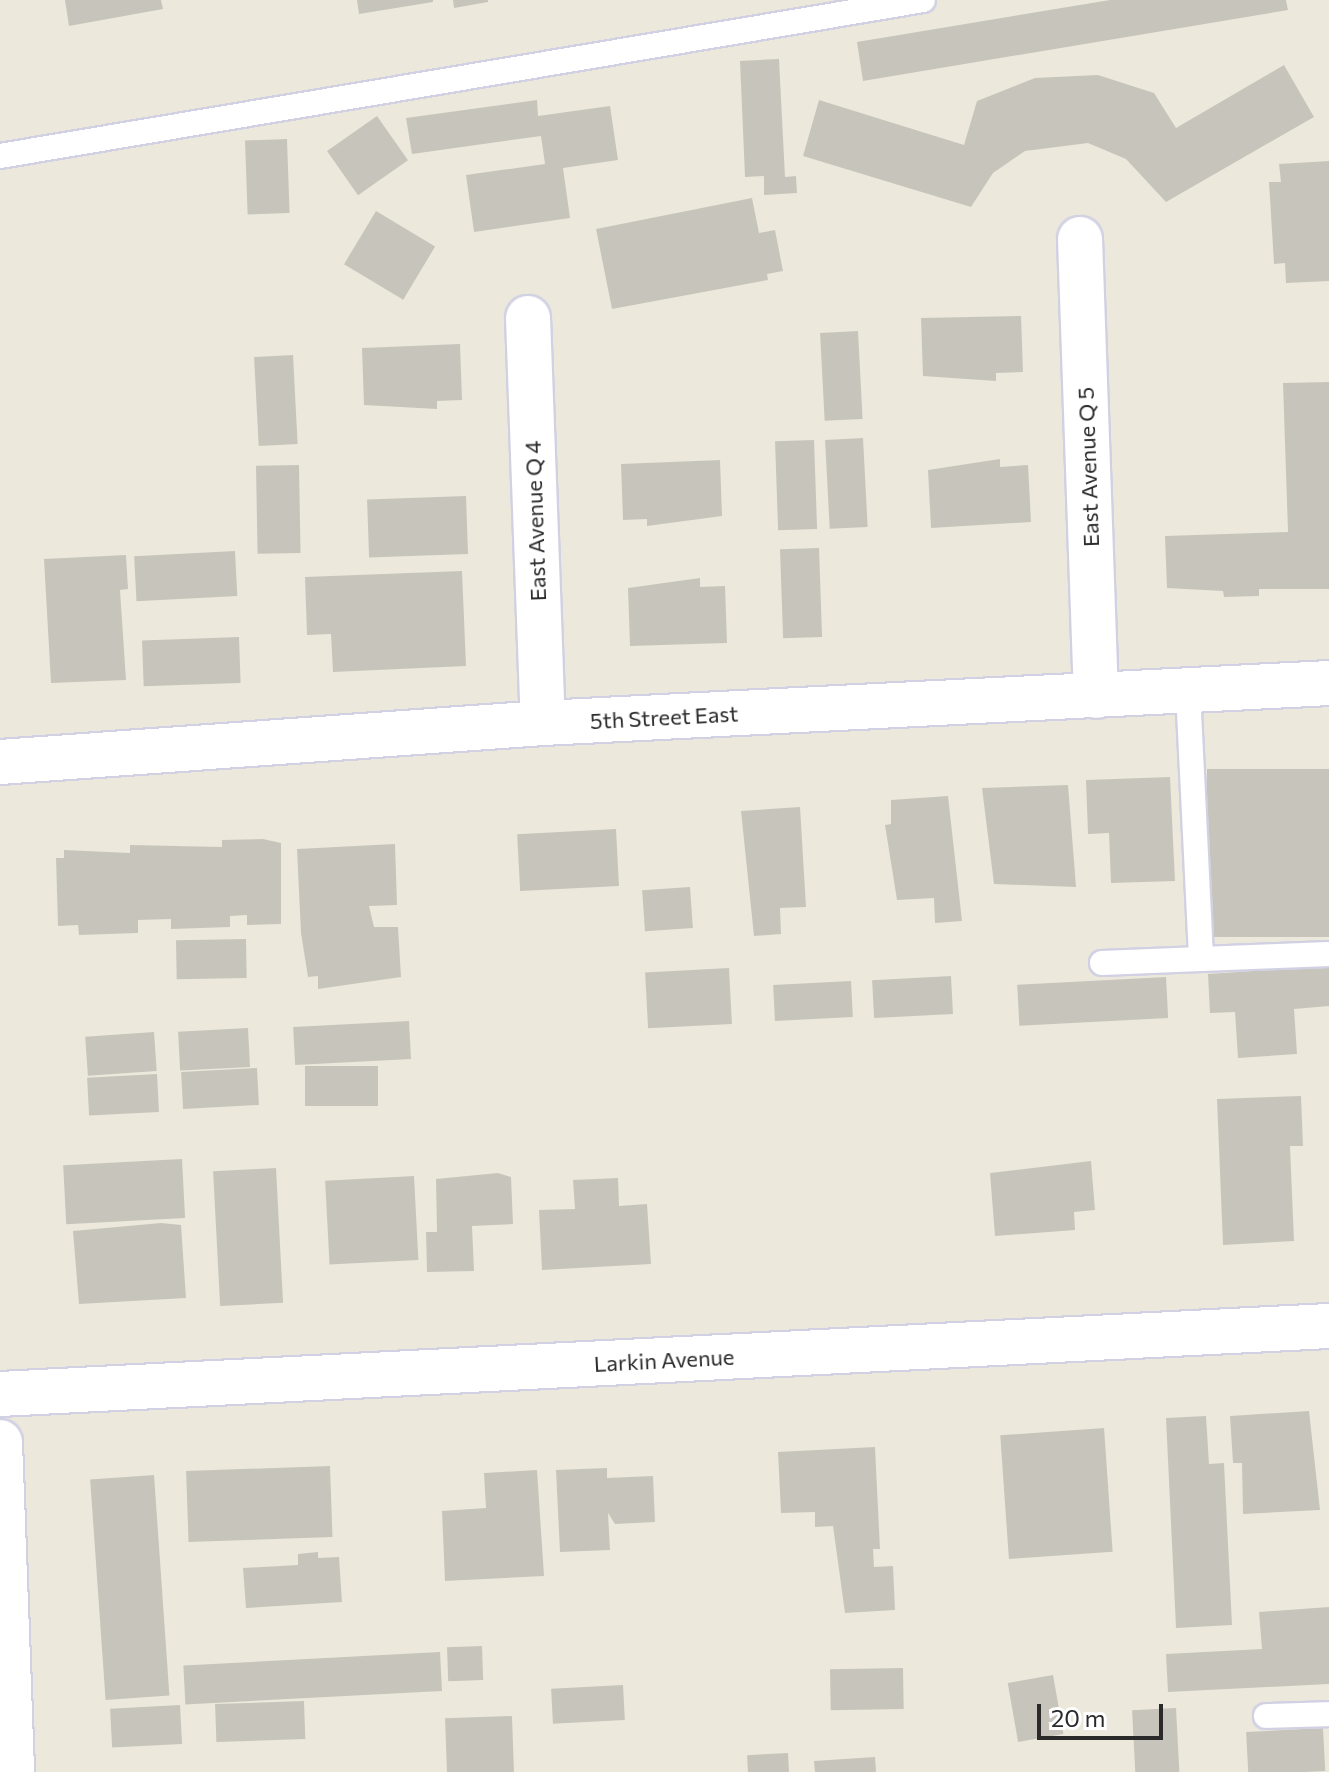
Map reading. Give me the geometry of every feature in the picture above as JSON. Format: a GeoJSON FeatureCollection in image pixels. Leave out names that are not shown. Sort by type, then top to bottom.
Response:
{"type":"FeatureCollection","features":[{"type":"Feature","properties":{"kind":"street","name":"East Avenue Q 5"},"geometry":{"type":"LineString","coordinates":[[1080,239],[1096,696]]}},
{"type":"Feature","properties":{"kind":"street","name":"East Avenue Q 4"},"geometry":{"type":"LineString","coordinates":[[528,318],[543,723]]}},
{"type":"Feature","properties":{"kind":"street","name":"5th Street East"},"geometry":{"type":"LineString","coordinates":[[0,762],[543,723],[1329,683]]}},
{"type":"Feature","properties":{"kind":"street","name":"Larkin Avenue"},"geometry":{"type":"LineString","coordinates":[[0,1394],[1329,1326]]}},
{"type":"Feature","properties":{"kind":"street"},"geometry":{"type":"LineString","coordinates":[[0,1442],[12,1772]]}},
{"type":"Feature","properties":{"kind":"lane"},"geometry":{"type":"LineString","coordinates":[[0,156],[923,0]]}},
{"type":"Feature","properties":{"kind":"lane"},"geometry":{"type":"LineString","coordinates":[[1188,691],[1201,959]]}},
{"type":"Feature","properties":{"kind":"lane"},"geometry":{"type":"LineString","coordinates":[[1102,963],[1329,954]]}},
{"type":"Feature","properties":{"kind":"lane"},"geometry":{"type":"LineString","coordinates":[[1266,1716],[1329,1714]]}},
{"type":"Feature","properties":{"kind":"building"},"geometry":{"type":"Polygon","coordinates":[[[65,0],[161,0],[163,9],[69,26],[65,0]]]}},
{"type":"Feature","properties":{"kind":"building"},"geometry":{"type":"Polygon","coordinates":[[[357,0],[433,0],[433,2],[359,14],[357,0]]]}},
{"type":"Feature","properties":{"kind":"building"},"geometry":{"type":"Polygon","coordinates":[[[453,0],[488,0],[488,2],[454,8],[453,0]]]}},
{"type":"Feature","properties":{"kind":"building"},"geometry":{"type":"Polygon","coordinates":[[[1110,0],[1286,0],[1288,10],[863,81],[857,42],[1110,0]]]}},
{"type":"Feature","properties":{"kind":"building"},"geometry":{"type":"Polygon","coordinates":[[[779,59],[785,177],[796,176],[797,193],[764,195],[764,176],[745,177],[740,61],[779,59]]]}},
{"type":"Feature","properties":{"kind":"building"},"geometry":{"type":"Polygon","coordinates":[[[1284,65],[1314,117],[1166,202],[1126,159],[1088,143],[1025,151],[993,173],[971,207],[803,156],[819,100],[964,145],[977,101],[1035,78],[1098,75],[1154,93],[1176,128],[1284,65]]]}},
{"type":"Feature","properties":{"kind":"building"},"geometry":{"type":"Polygon","coordinates":[[[537,100],[538,116],[610,106],[618,160],[563,168],[570,218],[474,232],[466,175],[545,164],[541,136],[412,154],[406,118],[537,100]]]}},
{"type":"Feature","properties":{"kind":"building"},"geometry":{"type":"Polygon","coordinates":[[[377,116],[408,160],[358,195],[327,151],[377,116]]]}},
{"type":"Feature","properties":{"kind":"building"},"geometry":{"type":"Polygon","coordinates":[[[287,139],[290,213],[248,214],[245,140],[287,139]]]}},
{"type":"Feature","properties":{"kind":"building"},"geometry":{"type":"Polygon","coordinates":[[[1329,161],[1329,281],[1286,283],[1285,263],[1274,264],[1269,182],[1281,182],[1279,164],[1329,161]]]}},
{"type":"Feature","properties":{"kind":"building"},"geometry":{"type":"Polygon","coordinates":[[[752,198],[759,233],[775,230],[783,271],[767,274],[768,280],[612,309],[596,229],[752,198]]]}},
{"type":"Feature","properties":{"kind":"building"},"geometry":{"type":"Polygon","coordinates":[[[376,211],[435,247],[403,300],[344,264],[376,211]]]}},
{"type":"Feature","properties":{"kind":"building"},"geometry":{"type":"Polygon","coordinates":[[[1021,316],[1023,372],[996,373],[996,381],[923,376],[921,318],[1021,316]]]}},
{"type":"Feature","properties":{"kind":"building"},"geometry":{"type":"Polygon","coordinates":[[[858,331],[863,419],[825,421],[820,333],[858,331]]]}},
{"type":"Feature","properties":{"kind":"building"},"geometry":{"type":"Polygon","coordinates":[[[460,344],[462,400],[437,401],[437,409],[364,405],[362,348],[460,344]]]}},
{"type":"Feature","properties":{"kind":"building"},"geometry":{"type":"Polygon","coordinates":[[[293,355],[298,444],[259,446],[254,357],[293,355]]]}},
{"type":"Feature","properties":{"kind":"building"},"geometry":{"type":"Polygon","coordinates":[[[1329,382],[1329,589],[1259,589],[1259,596],[1224,597],[1223,591],[1167,588],[1165,536],[1288,532],[1283,383],[1329,382]]]}},
{"type":"Feature","properties":{"kind":"building"},"geometry":{"type":"Polygon","coordinates":[[[863,438],[868,527],[830,529],[825,440],[863,438]]]}},
{"type":"Feature","properties":{"kind":"building"},"geometry":{"type":"Polygon","coordinates":[[[814,440],[817,529],[778,530],[775,441],[814,440]]]}},
{"type":"Feature","properties":{"kind":"building"},"geometry":{"type":"Polygon","coordinates":[[[1000,459],[1000,467],[1028,465],[1031,522],[931,528],[928,470],[1000,459]]]}},
{"type":"Feature","properties":{"kind":"building"},"geometry":{"type":"Polygon","coordinates":[[[720,460],[722,516],[647,526],[647,519],[623,520],[621,464],[720,460]]]}},
{"type":"Feature","properties":{"kind":"building"},"geometry":{"type":"Polygon","coordinates":[[[299,465],[301,553],[258,554],[256,466],[299,465]]]}},
{"type":"Feature","properties":{"kind":"building"},"geometry":{"type":"Polygon","coordinates":[[[466,496],[468,554],[369,557],[367,499],[466,496]]]}},
{"type":"Feature","properties":{"kind":"building"},"geometry":{"type":"Polygon","coordinates":[[[819,548],[822,637],[783,638],[780,549],[819,548]]]}},
{"type":"Feature","properties":{"kind":"building"},"geometry":{"type":"Polygon","coordinates":[[[235,551],[237,596],[136,601],[134,556],[235,551]]]}},
{"type":"Feature","properties":{"kind":"building"},"geometry":{"type":"Polygon","coordinates":[[[126,555],[128,589],[120,590],[126,680],[51,683],[44,559],[126,555]]]}},
{"type":"Feature","properties":{"kind":"building"},"geometry":{"type":"Polygon","coordinates":[[[462,571],[466,666],[333,672],[331,634],[307,635],[305,577],[462,571]]]}},
{"type":"Feature","properties":{"kind":"building"},"geometry":{"type":"Polygon","coordinates":[[[700,578],[700,587],[725,586],[727,643],[630,646],[628,588],[700,578]]]}},
{"type":"Feature","properties":{"kind":"building"},"geometry":{"type":"Polygon","coordinates":[[[239,637],[241,683],[144,686],[142,640],[239,637]]]}},
{"type":"Feature","properties":{"kind":"building"},"geometry":{"type":"Polygon","coordinates":[[[1207,769],[1329,769],[1329,937],[1207,937],[1207,769]]]}},
{"type":"Feature","properties":{"kind":"building"},"geometry":{"type":"Polygon","coordinates":[[[1170,777],[1175,881],[1111,883],[1109,833],[1088,834],[1086,780],[1170,777]]]}},
{"type":"Feature","properties":{"kind":"building"},"geometry":{"type":"Polygon","coordinates":[[[1068,785],[1076,887],[994,884],[982,788],[1068,785]]]}},
{"type":"Feature","properties":{"kind":"building"},"geometry":{"type":"Polygon","coordinates":[[[948,796],[962,921],[935,923],[934,898],[897,900],[885,825],[891,824],[891,800],[948,796]]]}},
{"type":"Feature","properties":{"kind":"building"},"geometry":{"type":"Polygon","coordinates":[[[800,807],[806,907],[780,908],[781,934],[754,936],[741,811],[800,807]]]}},
{"type":"Feature","properties":{"kind":"building"},"geometry":{"type":"Polygon","coordinates":[[[616,829],[619,886],[520,891],[517,834],[616,829]]]}},
{"type":"Feature","properties":{"kind":"building"},"geometry":{"type":"Polygon","coordinates":[[[263,839],[281,843],[281,924],[247,925],[247,915],[230,916],[230,927],[171,929],[171,919],[138,920],[138,933],[79,935],[78,925],[58,926],[56,858],[64,858],[64,850],[130,853],[130,845],[222,847],[222,840],[263,839]]]}},
{"type":"Feature","properties":{"kind":"building"},"geometry":{"type":"Polygon","coordinates":[[[395,844],[397,905],[369,906],[374,927],[398,927],[401,977],[318,989],[318,976],[308,977],[301,933],[297,849],[395,844]]]}},
{"type":"Feature","properties":{"kind":"building"},"geometry":{"type":"Polygon","coordinates":[[[690,887],[693,928],[645,931],[642,890],[690,887]]]}},
{"type":"Feature","properties":{"kind":"building"},"geometry":{"type":"Polygon","coordinates":[[[246,939],[247,978],[177,979],[176,940],[246,939]]]}},
{"type":"Feature","properties":{"kind":"building"},"geometry":{"type":"Polygon","coordinates":[[[1329,966],[1329,1006],[1294,1009],[1297,1054],[1238,1058],[1235,1012],[1210,1013],[1208,974],[1329,966]]]}},
{"type":"Feature","properties":{"kind":"building"},"geometry":{"type":"Polygon","coordinates":[[[729,968],[732,1024],[648,1028],[645,972],[729,968]]]}},
{"type":"Feature","properties":{"kind":"building"},"geometry":{"type":"Polygon","coordinates":[[[951,976],[953,1014],[874,1018],[872,980],[951,976]]]}},
{"type":"Feature","properties":{"kind":"building"},"geometry":{"type":"Polygon","coordinates":[[[1166,977],[1168,1018],[1019,1026],[1017,985],[1166,977]]]}},
{"type":"Feature","properties":{"kind":"building"},"geometry":{"type":"Polygon","coordinates":[[[851,981],[853,1017],[775,1021],[773,985],[851,981]]]}},
{"type":"Feature","properties":{"kind":"building"},"geometry":{"type":"Polygon","coordinates":[[[409,1021],[411,1059],[295,1065],[293,1027],[409,1021]]]}},
{"type":"Feature","properties":{"kind":"building"},"geometry":{"type":"Polygon","coordinates":[[[248,1028],[250,1067],[180,1071],[178,1032],[248,1028]]]}},
{"type":"Feature","properties":{"kind":"building"},"geometry":{"type":"Polygon","coordinates":[[[154,1032],[157,1071],[88,1076],[85,1037],[154,1032]]]}},
{"type":"Feature","properties":{"kind":"building"},"geometry":{"type":"Polygon","coordinates":[[[305,1066],[378,1066],[378,1106],[305,1106],[305,1066]]]}},
{"type":"Feature","properties":{"kind":"building"},"geometry":{"type":"Polygon","coordinates":[[[257,1068],[259,1105],[183,1109],[181,1072],[257,1068]]]}},
{"type":"Feature","properties":{"kind":"building"},"geometry":{"type":"Polygon","coordinates":[[[157,1074],[159,1112],[89,1116],[87,1078],[157,1074]]]}},
{"type":"Feature","properties":{"kind":"building"},"geometry":{"type":"Polygon","coordinates":[[[1301,1096],[1303,1146],[1290,1146],[1294,1241],[1223,1245],[1217,1099],[1301,1096]]]}},
{"type":"Feature","properties":{"kind":"building"},"geometry":{"type":"Polygon","coordinates":[[[182,1159],[185,1218],[66,1224],[63,1165],[182,1159]]]}},
{"type":"Feature","properties":{"kind":"building"},"geometry":{"type":"Polygon","coordinates":[[[1091,1161],[1095,1210],[1074,1212],[1075,1230],[995,1236],[990,1173],[1091,1161]]]}},
{"type":"Feature","properties":{"kind":"building"},"geometry":{"type":"Polygon","coordinates":[[[276,1168],[283,1303],[220,1306],[213,1171],[276,1168]]]}},
{"type":"Feature","properties":{"kind":"building"},"geometry":{"type":"Polygon","coordinates":[[[498,1173],[511,1177],[513,1224],[472,1226],[474,1271],[427,1272],[426,1232],[437,1232],[436,1179],[498,1173]]]}},
{"type":"Feature","properties":{"kind":"building"},"geometry":{"type":"Polygon","coordinates":[[[414,1176],[418,1260],[330,1265],[325,1181],[414,1176]]]}},
{"type":"Feature","properties":{"kind":"building"},"geometry":{"type":"Polygon","coordinates":[[[618,1178],[619,1206],[647,1204],[651,1264],[542,1270],[539,1210],[575,1209],[573,1180],[618,1178]]]}},
{"type":"Feature","properties":{"kind":"building"},"geometry":{"type":"Polygon","coordinates":[[[161,1223],[181,1225],[186,1298],[79,1304],[73,1231],[161,1223]]]}},
{"type":"Feature","properties":{"kind":"building"},"geometry":{"type":"Polygon","coordinates":[[[1309,1411],[1320,1510],[1243,1514],[1242,1463],[1233,1463],[1230,1416],[1309,1411]]]}},
{"type":"Feature","properties":{"kind":"building"},"geometry":{"type":"Polygon","coordinates":[[[1206,1416],[1209,1464],[1224,1463],[1232,1625],[1176,1628],[1166,1418],[1206,1416]]]}},
{"type":"Feature","properties":{"kind":"building"},"geometry":{"type":"Polygon","coordinates":[[[1104,1428],[1113,1552],[1009,1559],[1000,1435],[1104,1428]]]}},
{"type":"Feature","properties":{"kind":"building"},"geometry":{"type":"Polygon","coordinates":[[[875,1447],[880,1549],[873,1549],[874,1567],[893,1566],[895,1610],[845,1613],[833,1526],[815,1527],[815,1512],[781,1513],[778,1452],[875,1447]]]}},
{"type":"Feature","properties":{"kind":"building"},"geometry":{"type":"Polygon","coordinates":[[[330,1466],[332,1537],[189,1542],[186,1471],[330,1466]]]}},
{"type":"Feature","properties":{"kind":"building"},"geometry":{"type":"Polygon","coordinates":[[[607,1468],[607,1478],[653,1476],[655,1522],[615,1524],[608,1513],[610,1550],[560,1552],[556,1470],[607,1468]]]}},
{"type":"Feature","properties":{"kind":"building"},"geometry":{"type":"Polygon","coordinates":[[[537,1470],[544,1576],[445,1581],[442,1511],[486,1508],[484,1473],[537,1470]]]}},
{"type":"Feature","properties":{"kind":"building"},"geometry":{"type":"Polygon","coordinates":[[[154,1475],[169,1695],[106,1700],[90,1479],[154,1475]]]}},
{"type":"Feature","properties":{"kind":"building"},"geometry":{"type":"Polygon","coordinates":[[[318,1552],[318,1558],[339,1557],[342,1602],[246,1608],[243,1568],[298,1565],[298,1554],[318,1552]]]}},
{"type":"Feature","properties":{"kind":"building"},"geometry":{"type":"Polygon","coordinates":[[[1329,1607],[1329,1684],[1168,1692],[1166,1654],[1262,1649],[1259,1612],[1329,1607]]]}},
{"type":"Feature","properties":{"kind":"building"},"geometry":{"type":"Polygon","coordinates":[[[482,1646],[483,1680],[448,1681],[447,1647],[482,1646]]]}},
{"type":"Feature","properties":{"kind":"building"},"geometry":{"type":"Polygon","coordinates":[[[440,1652],[442,1691],[185,1704],[183,1665],[440,1652]]]}},
{"type":"Feature","properties":{"kind":"building"},"geometry":{"type":"Polygon","coordinates":[[[903,1668],[904,1709],[831,1710],[830,1669],[903,1668]]]}},
{"type":"Feature","properties":{"kind":"building"},"geometry":{"type":"Polygon","coordinates":[[[1053,1675],[1063,1734],[1018,1742],[1008,1683],[1053,1675]]]}},
{"type":"Feature","properties":{"kind":"building"},"geometry":{"type":"Polygon","coordinates":[[[623,1685],[625,1720],[553,1724],[551,1689],[623,1685]]]}},
{"type":"Feature","properties":{"kind":"building"},"geometry":{"type":"Polygon","coordinates":[[[304,1701],[305,1739],[216,1742],[215,1704],[304,1701]]]}},
{"type":"Feature","properties":{"kind":"building"},"geometry":{"type":"Polygon","coordinates":[[[180,1705],[182,1744],[112,1748],[110,1709],[180,1705]]]}},
{"type":"Feature","properties":{"kind":"building"},"geometry":{"type":"Polygon","coordinates":[[[1176,1708],[1179,1772],[1135,1772],[1132,1710],[1176,1708]]]}},
{"type":"Feature","properties":{"kind":"building"},"geometry":{"type":"Polygon","coordinates":[[[512,1716],[514,1772],[447,1772],[445,1718],[512,1716]]]}},
{"type":"Feature","properties":{"kind":"building"},"geometry":{"type":"Polygon","coordinates":[[[1323,1728],[1325,1771],[1248,1772],[1246,1732],[1323,1728]]]}},
{"type":"Feature","properties":{"kind":"building"},"geometry":{"type":"Polygon","coordinates":[[[788,1753],[789,1772],[748,1772],[747,1755],[788,1753]]]}},
{"type":"Feature","properties":{"kind":"building"},"geometry":{"type":"Polygon","coordinates":[[[875,1757],[876,1772],[815,1772],[814,1761],[875,1757]]]}}]}
